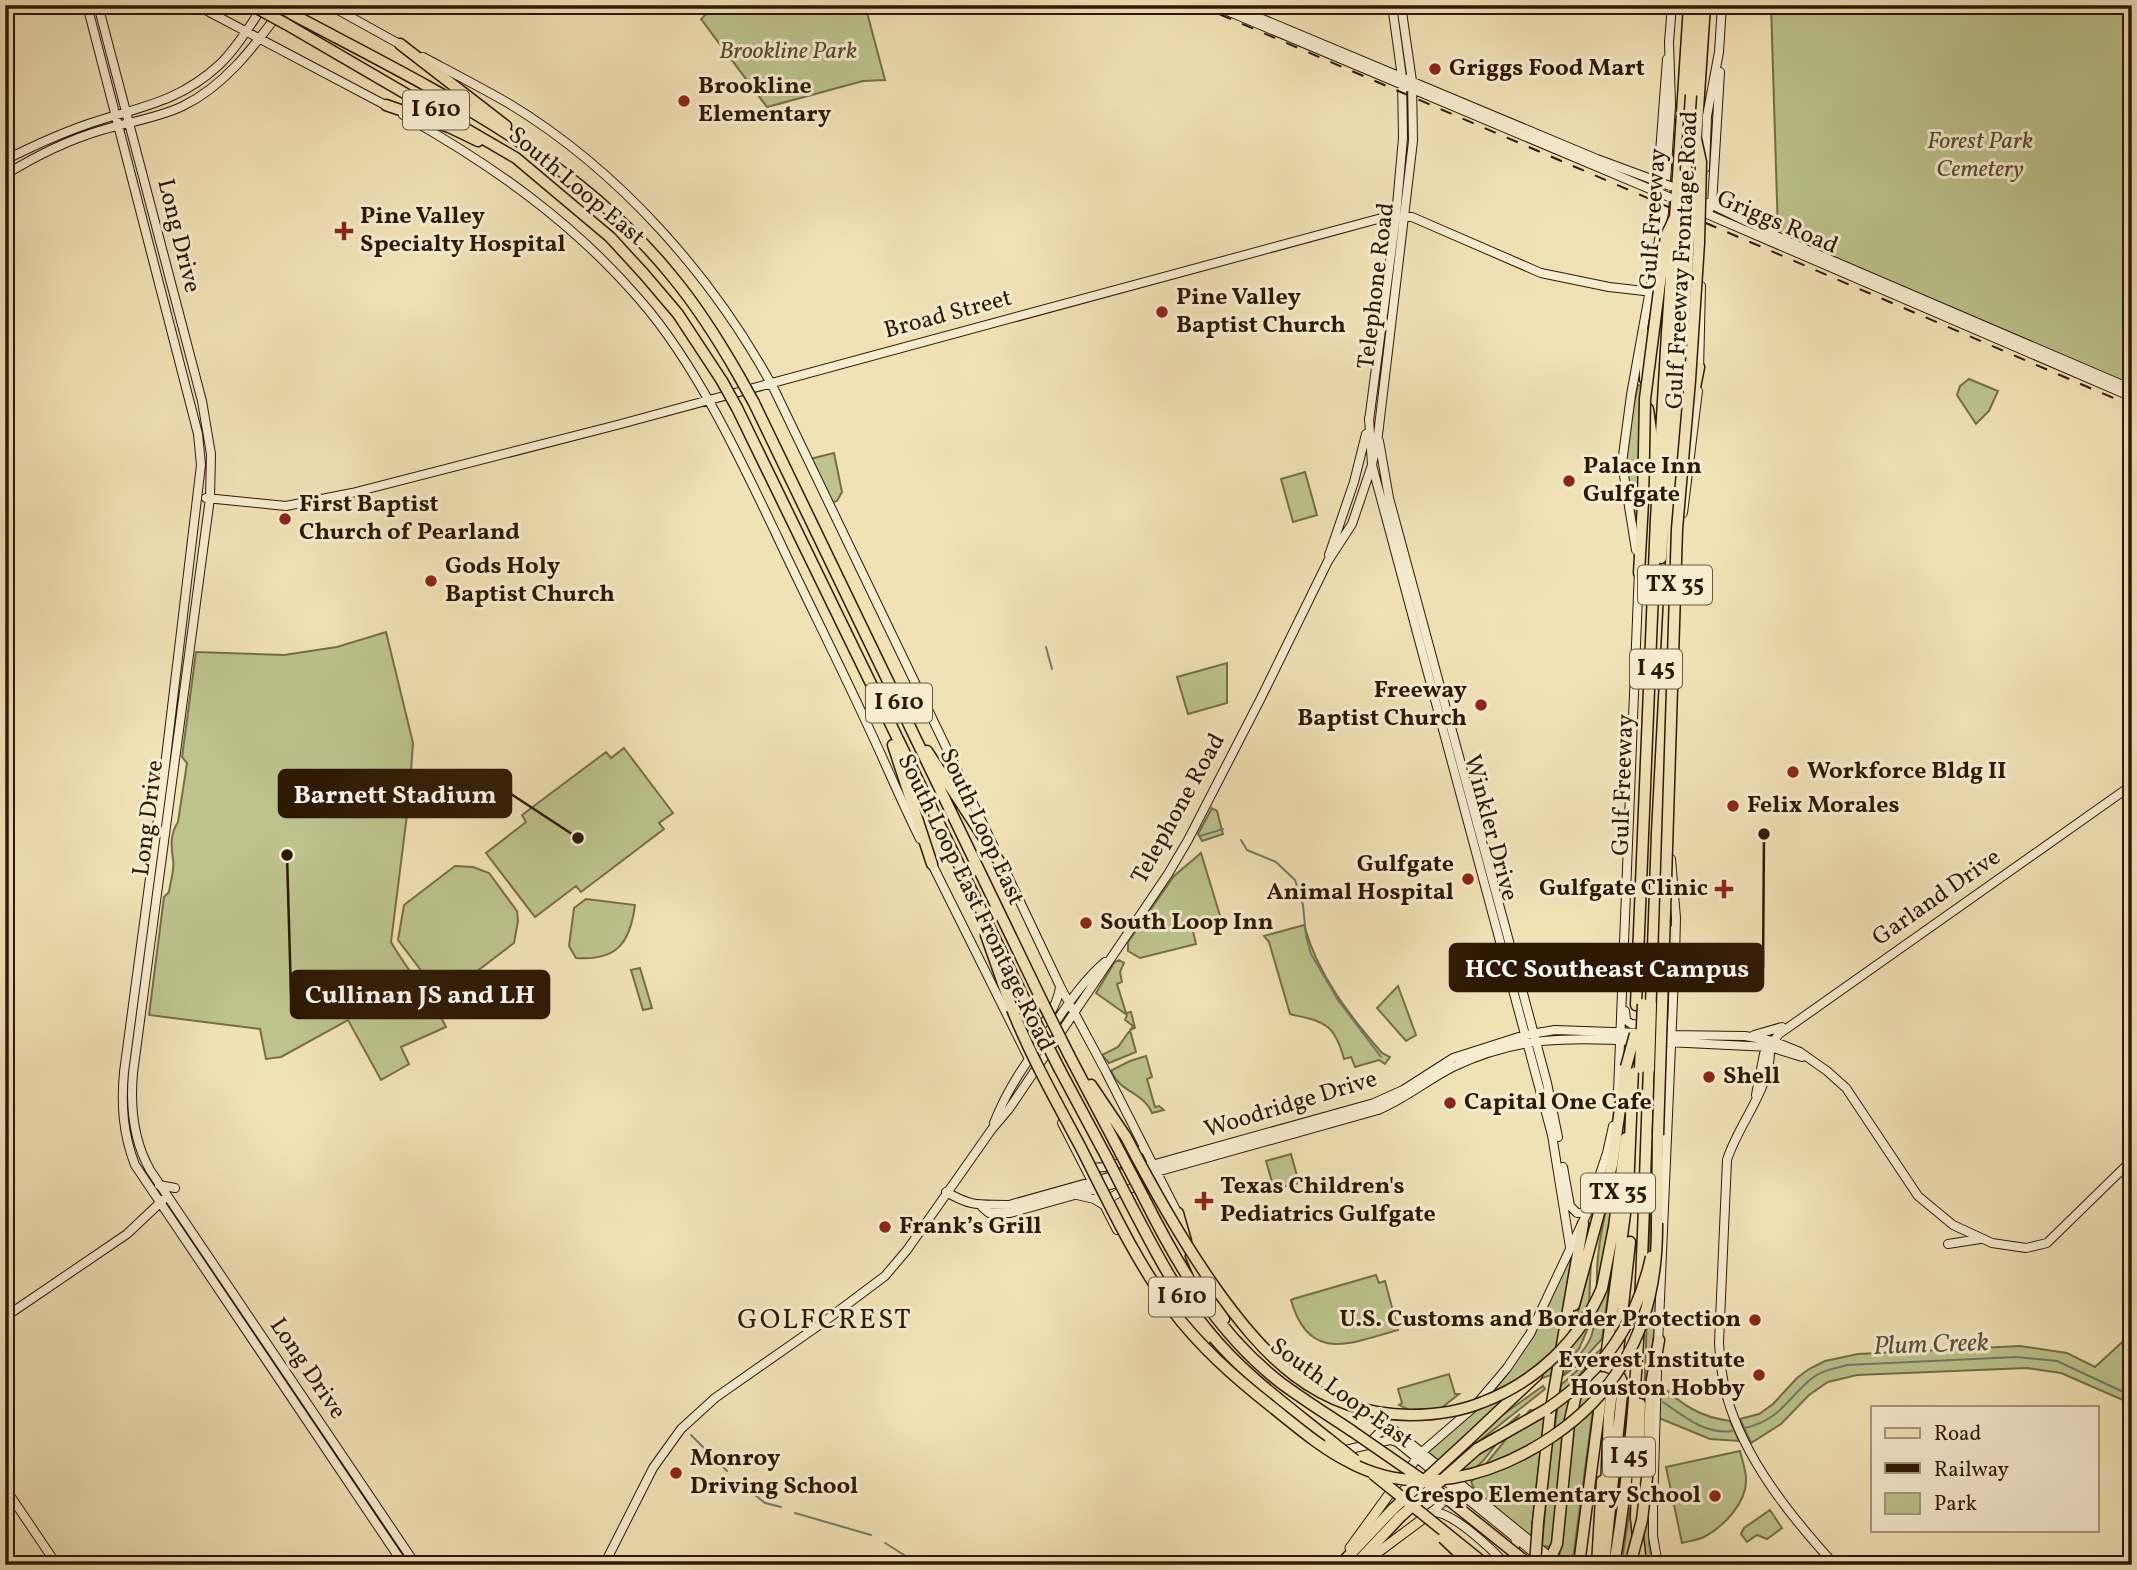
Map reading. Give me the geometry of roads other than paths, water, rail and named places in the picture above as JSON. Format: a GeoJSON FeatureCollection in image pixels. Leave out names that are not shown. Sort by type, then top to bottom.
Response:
{"type":"FeatureCollection","features":[{"type":"Feature","properties":{"kind":"highway","name":"South Loop East"},"geometry":{"type":"LineString","coordinates":[[250,5],[287,14],[442,94],[513,137],[612,214],[670,274],[716,336],[754,403],[1044,1005],[1195,1291],[1238,1343],[1279,1382],[1430,1485],[1532,1565]]}},
{"type":"Feature","properties":{"kind":"highway","name":"South Loop East"},"geometry":{"type":"LineString","coordinates":[[276,5],[516,158],[610,237],[678,314],[737,408],[1033,1017],[1164,1267],[1185,1300],[1207,1331],[1253,1377],[1486,1565]]}},
{"type":"Feature","properties":{"kind":"highway","name":"Gulf Freeway"},"geometry":{"type":"LineString","coordinates":[[1643,1005],[1656,519],[1696,139],[1691,95],[1689,5]]}},
{"type":"Feature","properties":{"kind":"highway","name":"Gulf Freeway"},"geometry":{"type":"LineString","coordinates":[[1613,1350],[1628,1191],[1634,1034],[1643,1005],[1658,612],[1696,5]]}},
{"type":"Feature","properties":{"kind":"highway","name":"Gulf Freeway"},"geometry":{"type":"LineString","coordinates":[[1579,1565],[1633,1207],[1633,1068],[1643,1005],[1657,833],[1676,461],[1675,217],[1705,5]]}},
{"type":"Feature","properties":{"kind":"highway"},"geometry":{"type":"LineString","coordinates":[[400,44],[518,135],[548,162]]}},
{"type":"Feature","properties":{"kind":"highway"},"geometry":{"type":"LineString","coordinates":[[386,105],[449,127],[516,158]]}},
{"type":"Feature","properties":{"kind":"highway","name":"TX 35"},"geometry":{"type":"LineString","coordinates":[[1355,1565],[1396,1513],[1477,1449],[1547,1409],[1574,1390],[1601,1362],[1635,1310],[1648,1271],[1657,1223],[1677,528],[1699,243],[1701,162],[1696,139]]}},
{"type":"Feature","properties":{"kind":"highway"},"geometry":{"type":"LineString","coordinates":[[1639,573],[1645,399],[1667,236],[1675,217]]}},
{"type":"Feature","properties":{"kind":"highway"},"geometry":{"type":"LineString","coordinates":[[1644,333],[1643,362],[1651,431],[1651,500],[1656,519]]}},
{"type":"Feature","properties":{"kind":"highway"},"geometry":{"type":"LineString","coordinates":[[1676,461],[1682,449],[1699,367]]}},
{"type":"Feature","properties":{"kind":"highway"},"geometry":{"type":"LineString","coordinates":[[880,705],[932,864]]}},
{"type":"Feature","properties":{"kind":"highway"},"geometry":{"type":"LineString","coordinates":[[909,724],[1006,872]]}},
{"type":"Feature","properties":{"kind":"highway"},"geometry":{"type":"LineString","coordinates":[[1657,833],[1662,850],[1674,983]]}},
{"type":"Feature","properties":{"kind":"highway"},"geometry":{"type":"LineString","coordinates":[[972,895],[1012,1009],[1041,1072],[1126,1237],[1170,1307],[1203,1347],[1247,1387],[1328,1450],[1350,1463],[1395,1478],[1436,1481],[1478,1473],[1522,1454],[1572,1423],[1611,1379],[1640,1331],[1655,1279],[1657,1223]]}},
{"type":"Feature","properties":{"kind":"highway"},"geometry":{"type":"LineString","coordinates":[[1069,1055],[1126,1137],[1178,1233],[1227,1305],[1273,1360],[1307,1386],[1366,1410],[1393,1415],[1423,1415],[1464,1409],[1486,1401],[1549,1364]]}},
{"type":"Feature","properties":{"kind":"highway","name":"Gulf Freeway"},"geometry":{"type":"LineString","coordinates":[[1615,1565],[1626,1494],[1638,1349],[1633,1068]]}},
{"type":"Feature","properties":{"kind":"highway","name":"TX 35"},"geometry":{"type":"LineString","coordinates":[[1565,1338],[1598,1223],[1633,1068]]}},
{"type":"Feature","properties":{"kind":"highway","name":"TX 35"},"geometry":{"type":"LineString","coordinates":[[1340,1565],[1511,1402],[1575,1334],[1602,1288],[1614,1227],[1632,1098]]}},
{"type":"Feature","properties":{"kind":"highway"},"geometry":{"type":"LineString","coordinates":[[1178,1213],[1203,1283],[1238,1343]]}},
{"type":"Feature","properties":{"kind":"highway"},"geometry":{"type":"LineString","coordinates":[[1532,1565],[1550,1414],[1585,1219]]}},
{"type":"Feature","properties":{"kind":"highway"},"geometry":{"type":"LineString","coordinates":[[1128,1248],[1197,1332],[1228,1365],[1239,1375],[1253,1377]]}},
{"type":"Feature","properties":{"kind":"highway"},"geometry":{"type":"LineString","coordinates":[[1630,1565],[1642,1520],[1648,1469],[1653,1367],[1659,1340]]}},
{"type":"Feature","properties":{"kind":"highway"},"geometry":{"type":"LineString","coordinates":[[1638,1349],[1640,1406],[1636,1518],[1641,1565]]}},
{"type":"Feature","properties":{"kind":"highway"},"geometry":{"type":"LineString","coordinates":[[1552,1563],[1557,1545],[1574,1398],[1582,1375],[1588,1369],[1601,1366],[1616,1371],[1623,1385],[1604,1565]]}},
{"type":"Feature","properties":{"kind":"highway","name":"Gulf Freeway"},"geometry":{"type":"LineString","coordinates":[[1604,1565],[1608,1384]]}},
{"type":"Feature","properties":{"kind":"highway"},"geometry":{"type":"LineString","coordinates":[[1597,1565],[1609,1415]]}},
{"type":"Feature","properties":{"kind":"highway"},"geometry":{"type":"LineString","coordinates":[[1391,1491],[1471,1565]]}},
{"type":"Feature","properties":{"kind":"highway"},"geometry":{"type":"LineString","coordinates":[[1489,1533],[1522,1565]]}},
{"type":"Feature","properties":{"kind":"main road","name":"Long Drive"},"geometry":{"type":"LineString","coordinates":[[87,5],[198,434],[201,464],[140,956],[131,1094],[136,1137],[164,1200]]}},
{"type":"Feature","properties":{"kind":"main road","name":"Long Drive"},"geometry":{"type":"LineString","coordinates":[[98,5],[202,401],[211,454],[210,498],[158,900],[122,1097],[127,1140],[135,1165],[164,1200],[392,1538],[416,1565]]}},
{"type":"Feature","properties":{"kind":"main road","name":"South Loop East Frontage Road"},"geometry":{"type":"LineString","coordinates":[[196,5],[453,142],[504,176],[552,214],[593,251],[642,302],[674,345],[708,401],[765,509],[932,864],[1016,1034],[1093,1185],[1150,1286],[1204,1352],[1321,1451],[1334,1453],[1390,1440],[1420,1455]]}},
{"type":"Feature","properties":{"kind":"main road"},"geometry":{"type":"LineString","coordinates":[[5,160],[48,138],[166,100],[197,82],[219,65],[264,5]]}},
{"type":"Feature","properties":{"kind":"main road","name":"South Loop East Frontage Road"},"geometry":{"type":"LineString","coordinates":[[329,5],[509,104],[562,142],[626,195],[670,240],[705,283],[771,384],[1059,985],[1166,1188],[1206,1277],[1225,1306],[1248,1335],[1298,1376],[1380,1417],[1420,1455],[1552,1563]]}},
{"type":"Feature","properties":{"kind":"main road","name":"Griggs Road"},"geometry":{"type":"LineString","coordinates":[[1213,5],[1663,183],[1788,245]]}},
{"type":"Feature","properties":{"kind":"main road","name":"Griggs Road"},"geometry":{"type":"LineString","coordinates":[[1228,5],[1403,82]]}},
{"type":"Feature","properties":{"kind":"main road","name":"Telephone Road"},"geometry":{"type":"LineString","coordinates":[[604,1565],[653,1468],[681,1429],[715,1398],[885,1276],[907,1250],[946,1192],[1009,1109],[1075,1014],[1188,840],[1328,561],[1352,524],[1372,465],[1378,435],[1401,216],[1403,82],[1392,5]]}},
{"type":"Feature","properties":{"kind":"main road","name":"Telephone Road"},"geometry":{"type":"LineString","coordinates":[[1328,561],[1354,482],[1369,418],[1413,141],[1413,86],[1401,5]]}},
{"type":"Feature","properties":{"kind":"main road","name":"Gulf Freeway Frontage Road"},"geometry":{"type":"LineString","coordinates":[[1391,1491],[1420,1455],[1474,1407],[1507,1368],[1530,1334],[1585,1219],[1608,1153],[1618,1086],[1633,1068],[1620,1036],[1639,573],[1622,463],[1667,180],[1672,5]]}},
{"type":"Feature","properties":{"kind":"main road","name":"Gulf Freeway Frontage Road"},"geometry":{"type":"LineString","coordinates":[[1658,1565],[1653,1536],[1653,1508],[1676,918],[1670,831],[1682,523],[1698,398],[1707,117],[1719,52],[1722,5]]}},
{"type":"Feature","properties":{"kind":"main road"},"geometry":{"type":"LineString","coordinates":[[5,176],[44,153],[100,130],[170,111],[202,95],[226,77],[259,39],[287,14]]}},
{"type":"Feature","properties":{"kind":"main road"},"geometry":{"type":"LineString","coordinates":[[1657,192],[1663,183],[1665,72],[1669,42]]}},
{"type":"Feature","properties":{"kind":"main road"},"geometry":{"type":"LineString","coordinates":[[1703,213],[1720,68],[1719,52]]}},
{"type":"Feature","properties":{"kind":"main road"},"geometry":{"type":"LineString","coordinates":[[101,61],[111,59]]}},
{"type":"Feature","properties":{"kind":"main road"},"geometry":{"type":"LineString","coordinates":[[197,82],[202,95]]}},
{"type":"Feature","properties":{"kind":"main road","name":"Griggs Road"},"geometry":{"type":"LineString","coordinates":[[1413,86],[1703,213],[1788,245],[2096,378],[2132,397]]}},
{"type":"Feature","properties":{"kind":"main road"},"geometry":{"type":"LineString","coordinates":[[132,178],[143,176]]}},
{"type":"Feature","properties":{"kind":"main road"},"geometry":{"type":"LineString","coordinates":[[1401,216],[1412,218],[1541,273],[1609,287],[1651,292],[1701,286]]}},
{"type":"Feature","properties":{"kind":"main road","name":"Broad Street"},"geometry":{"type":"LineString","coordinates":[[198,497],[294,506],[708,401],[1369,220],[1401,216]]}},
{"type":"Feature","properties":{"kind":"main road"},"geometry":{"type":"LineString","coordinates":[[145,232],[156,230]]}},
{"type":"Feature","properties":{"kind":"main road","name":"Griggs Road"},"geometry":{"type":"LineString","coordinates":[[2096,378],[2132,389]]}},
{"type":"Feature","properties":{"kind":"main road","name":"Winkler Drive"},"geometry":{"type":"LineString","coordinates":[[1369,418],[1372,465],[1385,499],[1493,896],[1512,951],[1511,964]]}},
{"type":"Feature","properties":{"kind":"main road","name":"Winkler Drive"},"geometry":{"type":"LineString","coordinates":[[1378,435],[1385,499]]}},
{"type":"Feature","properties":{"kind":"main road"},"geometry":{"type":"LineString","coordinates":[[192,544],[203,546]]}},
{"type":"Feature","properties":{"kind":"main road"},"geometry":{"type":"LineString","coordinates":[[179,652],[189,653]]}},
{"type":"Feature","properties":{"kind":"main road"},"geometry":{"type":"LineString","coordinates":[[171,711],[181,713]]}},
{"type":"Feature","properties":{"kind":"main road"},"geometry":{"type":"LineString","coordinates":[[163,777],[173,778]]}},
{"type":"Feature","properties":{"kind":"main road","name":"Garland Drive"},"geometry":{"type":"LineString","coordinates":[[1772,1044],[1790,1026],[2132,785]]}},
{"type":"Feature","properties":{"kind":"main road"},"geometry":{"type":"LineString","coordinates":[[156,835],[166,838]]}},
{"type":"Feature","properties":{"kind":"main road","name":"Winkler Drive"},"geometry":{"type":"LineString","coordinates":[[1493,896],[1499,932],[1517,984],[1556,1154],[1570,1250]]}},
{"type":"Feature","properties":{"kind":"main road"},"geometry":{"type":"LineString","coordinates":[[147,900],[158,900]]}},
{"type":"Feature","properties":{"kind":"main road"},"geometry":{"type":"LineString","coordinates":[[1499,932],[1512,951]]}},
{"type":"Feature","properties":{"kind":"main road"},"geometry":{"type":"LineString","coordinates":[[140,956],[149,957]]}},
{"type":"Feature","properties":{"kind":"main road","name":"Telephone Road"},"geometry":{"type":"LineString","coordinates":[[992,1129],[1006,1093],[1029,1059],[1088,979],[1111,958]]}},
{"type":"Feature","properties":{"kind":"main road"},"geometry":{"type":"LineString","coordinates":[[1623,970],[1625,1014],[1626,1020],[1631,1024],[1662,1024],[1668,1019],[1672,1003]]}},
{"type":"Feature","properties":{"kind":"main road"},"geometry":{"type":"LineString","coordinates":[[1016,1034],[1026,1037],[1035,1034],[1057,1002],[1059,985],[1075,986],[1088,979]]}},
{"type":"Feature","properties":{"kind":"main road"},"geometry":{"type":"LineString","coordinates":[[1745,1037],[1790,1026]]}},
{"type":"Feature","properties":{"kind":"main road"},"geometry":{"type":"LineString","coordinates":[[1790,1026],[1786,1035],[1790,1046]]}},
{"type":"Feature","properties":{"kind":"main road","name":"Woodridge Drive"},"geometry":{"type":"LineString","coordinates":[[946,1192],[972,1205],[1009,1205],[1156,1169],[1393,1104],[1470,1059],[1555,1030],[1790,1046],[1827,1071],[1852,1096],[1918,1196],[1942,1217],[1980,1239],[2026,1248],[2047,1243],[2132,1160]]}},
{"type":"Feature","properties":{"kind":"main road","name":"Woodridge Drive"},"geometry":{"type":"LineString","coordinates":[[1670,1039],[1745,1037],[1808,1058]]}},
{"type":"Feature","properties":{"kind":"main road","name":"Winkler Drive"},"geometry":{"type":"LineString","coordinates":[[1530,1038],[1552,1108],[1570,1206],[1585,1219]]}},
{"type":"Feature","properties":{"kind":"main road"},"geometry":{"type":"LineString","coordinates":[[1772,1044],[1764,1054],[1756,1095],[1736,1133],[1727,1160],[1719,1343],[1723,1378],[1733,1415],[1748,1448],[1797,1520],[1835,1565]]}},
{"type":"Feature","properties":{"kind":"main road"},"geometry":{"type":"LineString","coordinates":[[1633,1068],[1623,1055],[1629,1052],[1657,1052],[1663,1059],[1668,1089]]}},
{"type":"Feature","properties":{"kind":"main road"},"geometry":{"type":"LineString","coordinates":[[127,1140],[136,1137]]}},
{"type":"Feature","properties":{"kind":"main road"},"geometry":{"type":"LineString","coordinates":[[1143,1145],[1133,1157],[1105,1168],[1084,1166],[1075,1190],[1104,1205],[1109,1198],[1117,1194],[1148,1184],[1166,1188]]}},
{"type":"Feature","properties":{"kind":"main road"},"geometry":{"type":"LineString","coordinates":[[159,1185],[175,1188]]}},
{"type":"Feature","properties":{"kind":"main road"},"geometry":{"type":"LineString","coordinates":[[5,1317],[127,1234],[164,1200]]}},
{"type":"Feature","properties":{"kind":"main road"},"geometry":{"type":"LineString","coordinates":[[1948,1244],[1980,1239]]}},
{"type":"Feature","properties":{"kind":"main road"},"geometry":{"type":"LineString","coordinates":[[1368,1444],[1380,1432],[1380,1417]]}},
{"type":"Feature","properties":{"kind":"main road"},"geometry":{"type":"LineString","coordinates":[[1361,1565],[1432,1513],[1460,1487]]}},
{"type":"Feature","properties":{"kind":"main road"},"geometry":{"type":"LineString","coordinates":[[5,1488],[57,1565]]}},
{"type":"Feature","properties":{"kind":"main road"},"geometry":{"type":"LineString","coordinates":[[1340,1565],[1391,1491]]}},
{"type":"Feature","properties":{"kind":"main road"},"geometry":{"type":"LineString","coordinates":[[1432,1513],[1446,1514],[1480,1540],[1506,1565]]}},
{"type":"Feature","properties":{"kind":"main road"},"geometry":{"type":"LineString","coordinates":[[1513,1565],[1521,1537]]}},
{"type":"Feature","properties":{"kind":"main road","name":"Long Drive"},"geometry":{"type":"LineString","coordinates":[[392,1538],[404,1565]]}},
{"type":"Feature","properties":{"kind":"waterway","name":"Plum Creek"},"geometry":{"type":"LineString","coordinates":[[1046,647],[1052,669]]}},
{"type":"Feature","properties":{"kind":"waterway","name":"Plum Creek"},"geometry":{"type":"LineString","coordinates":[[1200,836],[1223,829]]}},
{"type":"Feature","properties":{"kind":"waterway","name":"Plum Creek"},"geometry":{"type":"LineString","coordinates":[[1241,840],[1247,850],[1276,862],[1295,880],[1303,905],[1311,954],[1338,1000],[1381,1057]]}},
{"type":"Feature","properties":{"kind":"waterway","name":"Plum Creek"},"geometry":{"type":"LineString","coordinates":[[1745,1428],[1767,1420],[1815,1376],[1847,1365],[2016,1357],[2057,1361],[2132,1396]]}},
{"type":"Feature","properties":{"kind":"waterway","name":"Plum Creek"},"geometry":{"type":"LineString","coordinates":[[1663,1402],[1704,1427],[1732,1431]]}},
{"type":"Feature","properties":{"kind":"waterway"},"geometry":{"type":"LineString","coordinates":[[691,1435],[727,1471]]}},
{"type":"Feature","properties":{"kind":"waterway"},"geometry":{"type":"LineString","coordinates":[[736,1480],[765,1503],[781,1507]]}},
{"type":"Feature","properties":{"kind":"waterway"},"geometry":{"type":"LineString","coordinates":[[795,1513],[871,1535]]}},
{"type":"Feature","properties":{"kind":"waterway"},"geometry":{"type":"LineString","coordinates":[[885,1543],[920,1565]]}},
{"type":"Feature","properties":{"kind":"railway"},"geometry":{"type":"LineString","coordinates":[[1198,5],[2132,406]]}},
{"type":"Feature","properties":{"kind":"place","name":"Griggs Food Mart"},"geometry":{"type":"Point","coordinates":[1435,69]}},
{"type":"Feature","properties":{"kind":"place","name":"Brookline Elementary"},"geometry":{"type":"Point","coordinates":[684,101]}},
{"type":"Feature","properties":{"kind":"place","name":"Pine Valley Specialty Hospital"},"geometry":{"type":"Point","coordinates":[344,231]}},
{"type":"Feature","properties":{"kind":"place","name":"Pine Valley Baptist Church"},"geometry":{"type":"Point","coordinates":[1162,312]}},
{"type":"Feature","properties":{"kind":"place","name":"Palace Inn Gulfgate"},"geometry":{"type":"Point","coordinates":[1569,481]}},
{"type":"Feature","properties":{"kind":"place","name":"First Baptist Church of Pearland"},"geometry":{"type":"Point","coordinates":[285,519]}},
{"type":"Feature","properties":{"kind":"place","name":"Gods Holy Baptist Church"},"geometry":{"type":"Point","coordinates":[431,581]}},
{"type":"Feature","properties":{"kind":"place","name":"Freeway Baptist Church"},"geometry":{"type":"Point","coordinates":[1481,705]}},
{"type":"Feature","properties":{"kind":"place","name":"Workforce Bldg II"},"geometry":{"type":"Point","coordinates":[1793,772]}},
{"type":"Feature","properties":{"kind":"place","name":"Felix Morales"},"geometry":{"type":"Point","coordinates":[1733,806]}},
{"type":"Feature","properties":{"kind":"place","name":"HCC Southeast Campus"},"geometry":{"type":"Point","coordinates":[1764,834]}},
{"type":"Feature","properties":{"kind":"place","name":"Barnett Stadium"},"geometry":{"type":"Point","coordinates":[578,838]}},
{"type":"Feature","properties":{"kind":"place","name":"Cullinan JS and LH"},"geometry":{"type":"Point","coordinates":[287,855]}},
{"type":"Feature","properties":{"kind":"place","name":"Gulfgate Animal Hospital"},"geometry":{"type":"Point","coordinates":[1468,879]}},
{"type":"Feature","properties":{"kind":"place","name":"Gulfgate Clinic"},"geometry":{"type":"Point","coordinates":[1724,889]}},
{"type":"Feature","properties":{"kind":"place","name":"South Loop Inn"},"geometry":{"type":"Point","coordinates":[1086,923]}},
{"type":"Feature","properties":{"kind":"place","name":"Shell"},"geometry":{"type":"Point","coordinates":[1709,1077]}},
{"type":"Feature","properties":{"kind":"place","name":"Capital One Cafe"},"geometry":{"type":"Point","coordinates":[1450,1103]}},
{"type":"Feature","properties":{"kind":"place","name":"Texas Children's Pediatrics Gulfgate"},"geometry":{"type":"Point","coordinates":[1204,1201]}},
{"type":"Feature","properties":{"kind":"place","name":"Frank’s Grill"},"geometry":{"type":"Point","coordinates":[885,1227]}},
{"type":"Feature","properties":{"kind":"place","name":"U.S. Customs and Border Protection"},"geometry":{"type":"Point","coordinates":[1755,1320]}},
{"type":"Feature","properties":{"kind":"place","name":"Everest Institute Houston Hobby"},"geometry":{"type":"Point","coordinates":[1759,1375]}},
{"type":"Feature","properties":{"kind":"place","name":"Monroy Driving School"},"geometry":{"type":"Point","coordinates":[676,1473]}},
{"type":"Feature","properties":{"kind":"place","name":"Crespo Elementary School"},"geometry":{"type":"Point","coordinates":[1715,1496]}},
{"type":"Feature","properties":{"kind":"district","name":"GOLFCREST"},"geometry":{"type":"Point","coordinates":[825,1320]}},
{"type":"Feature","properties":{"kind":"park label","name":"Brookline Park"},"geometry":{"type":"Point","coordinates":[788,52]}},
{"type":"Feature","properties":{"kind":"park label","name":"Forest Park Cemetery"},"geometry":{"type":"Point","coordinates":[1980,156]}}]}
